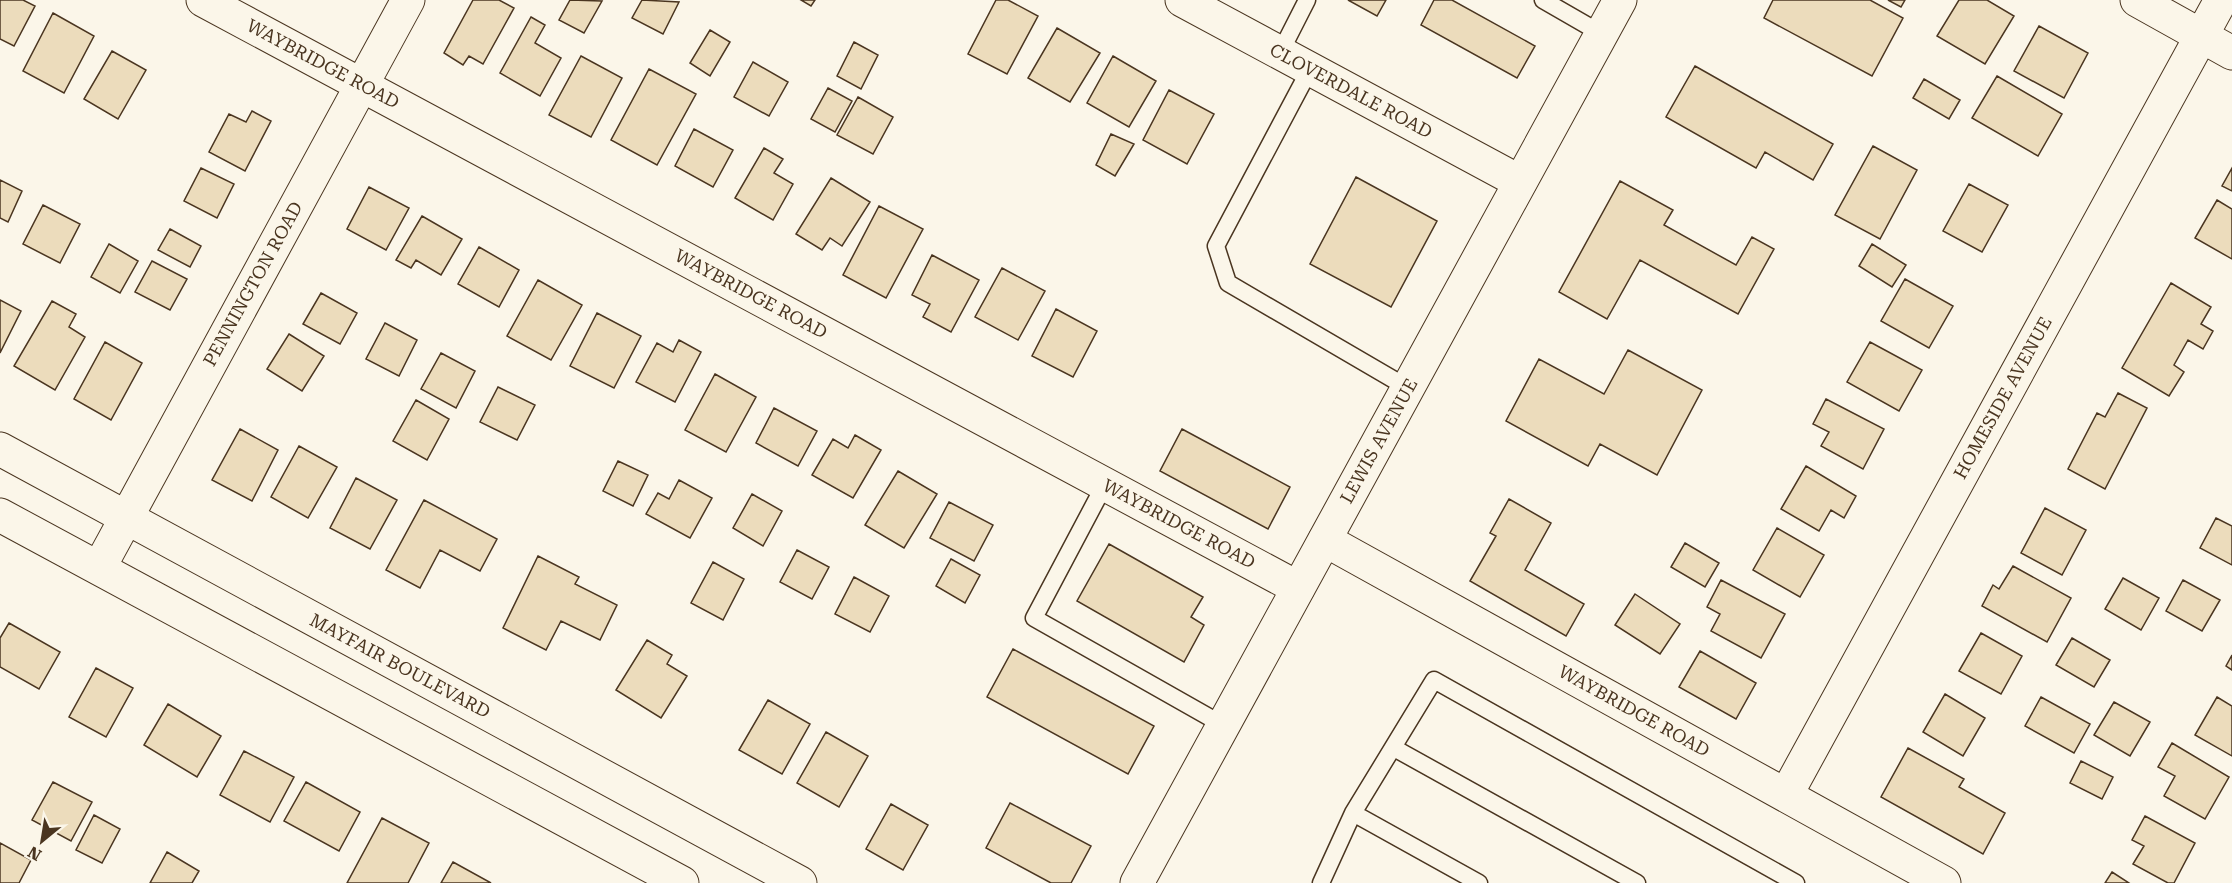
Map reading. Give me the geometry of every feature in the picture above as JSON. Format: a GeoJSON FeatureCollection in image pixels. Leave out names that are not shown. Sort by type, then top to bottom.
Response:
{"type":"FeatureCollection","features":[{"type":"Feature","properties":{"kind":"street","name":"WAYBRIDGE ROAD"},"geometry":{"type":"LineString","coordinates":[[203,0],[1298,588]]}},
{"type":"Feature","properties":{"kind":"street","name":"PENNINGTON ROAD"},"geometry":{"type":"LineString","coordinates":[[99,568],[408,0]]}},
{"type":"Feature","properties":{"kind":"street","name":"CLOVERDALE ROAD"},"geometry":{"type":"LineString","coordinates":[[1182,0],[1520,182]]}},
{"type":"Feature","properties":{"kind":"street","name":"LEWIS AVENUE"},"geometry":{"type":"LineString","coordinates":[[1137,883],[1620,0]]}},
{"type":"Feature","properties":{"kind":"street"},"geometry":{"type":"LineString","coordinates":[[2137,0],[2232,53]]}},
{"type":"Feature","properties":{"kind":"street","name":"HOMESIDE AVENUE"},"geometry":{"type":"LineString","coordinates":[[1786,795],[2221,0]]}},
{"type":"Feature","properties":{"kind":"street","name":"MAYFAIR BOULEVARD"},"geometry":{"type":"LineString","coordinates":[[0,449],[800,883]]}},
{"type":"Feature","properties":{"kind":"street"},"geometry":{"type":"LineString","coordinates":[[0,515],[682,883]]}},
{"type":"Feature","properties":{"kind":"street","name":"WAYBRIDGE ROAD"},"geometry":{"type":"LineString","coordinates":[[1325,540],[1944,883]]}},
{"type":"Feature","properties":{"kind":"lane"},"geometry":{"type":"LineString","coordinates":[[1280,53],[1307,0]]}},
{"type":"Feature","properties":{"kind":"lane"},"geometry":{"type":"LineString","coordinates":[[1543,0],[1602,34]]}},
{"type":"Feature","properties":{"kind":"lane"},"geometry":{"type":"LineString","coordinates":[[1310,69],[1216,246],[1228,283],[1408,388]]}},
{"type":"Feature","properties":{"kind":"lane"},"geometry":{"type":"LineString","coordinates":[[1105,484],[1034,618],[1223,725]]}},
{"type":"Feature","properties":{"kind":"lane"},"geometry":{"type":"LineString","coordinates":[[1326,881],[1353,813],[1434,680],[1796,883]]}},
{"type":"Feature","properties":{"kind":"lane"},"geometry":{"type":"LineString","coordinates":[[1394,748],[1637,883]]}},
{"type":"Feature","properties":{"kind":"lane"},"geometry":{"type":"LineString","coordinates":[[1353,813],[1479,883]]}},
{"type":"Feature","properties":{"kind":"building"},"geometry":{"type":"Polygon","coordinates":[[[0,0],[23,0],[35,6],[14,46],[0,39],[0,0]]]}},
{"type":"Feature","properties":{"kind":"building"},"geometry":{"type":"Polygon","coordinates":[[[473,0],[499,0],[514,8],[483,64],[469,56],[463,65],[444,53],[473,0]]]}},
{"type":"Feature","properties":{"kind":"building"},"geometry":{"type":"Polygon","coordinates":[[[570,0],[602,1],[584,33],[559,20],[570,0]]]}},
{"type":"Feature","properties":{"kind":"building"},"geometry":{"type":"Polygon","coordinates":[[[642,0],[679,2],[663,34],[632,18],[642,0]]]}},
{"type":"Feature","properties":{"kind":"building"},"geometry":{"type":"Polygon","coordinates":[[[801,0],[815,0],[811,6],[801,0]]]}},
{"type":"Feature","properties":{"kind":"building"},"geometry":{"type":"Polygon","coordinates":[[[996,0],[1008,0],[1038,16],[1007,74],[968,54],[996,0]]]}},
{"type":"Feature","properties":{"kind":"building"},"geometry":{"type":"Polygon","coordinates":[[[1348,0],[1386,0],[1377,16],[1348,0]]]}},
{"type":"Feature","properties":{"kind":"building"},"geometry":{"type":"Polygon","coordinates":[[[1434,0],[1452,0],[1535,46],[1517,78],[1421,25],[1434,0]]]}},
{"type":"Feature","properties":{"kind":"building"},"geometry":{"type":"Polygon","coordinates":[[[1773,0],[1870,0],[1903,18],[1872,76],[1764,18],[1773,0]]]}},
{"type":"Feature","properties":{"kind":"building"},"geometry":{"type":"Polygon","coordinates":[[[1888,0],[1905,0],[1901,7],[1888,0]]]}},
{"type":"Feature","properties":{"kind":"building"},"geometry":{"type":"Polygon","coordinates":[[[1959,0],[1987,0],[2014,16],[1985,64],[1937,36],[1959,0]]]}},
{"type":"Feature","properties":{"kind":"building"},"geometry":{"type":"Polygon","coordinates":[[[53,13],[94,36],[64,93],[23,71],[53,13]]]}},
{"type":"Feature","properties":{"kind":"building"},"geometry":{"type":"Polygon","coordinates":[[[531,17],[545,25],[535,43],[561,58],[540,96],[500,73],[531,17]]]}},
{"type":"Feature","properties":{"kind":"building"},"geometry":{"type":"Polygon","coordinates":[[[2039,26],[2088,53],[2064,98],[2014,71],[2039,26]]]}},
{"type":"Feature","properties":{"kind":"building"},"geometry":{"type":"Polygon","coordinates":[[[1057,28],[1100,53],[1070,102],[1028,78],[1057,28]]]}},
{"type":"Feature","properties":{"kind":"building"},"geometry":{"type":"Polygon","coordinates":[[[710,30],[730,42],[710,76],[690,63],[710,30]]]}},
{"type":"Feature","properties":{"kind":"building"},"geometry":{"type":"Polygon","coordinates":[[[854,42],[878,55],[861,89],[837,76],[854,42]]]}},
{"type":"Feature","properties":{"kind":"building"},"geometry":{"type":"Polygon","coordinates":[[[112,51],[146,70],[118,119],[84,99],[112,51]]]}},
{"type":"Feature","properties":{"kind":"building"},"geometry":{"type":"Polygon","coordinates":[[[581,56],[622,78],[591,137],[549,115],[581,56]]]}},
{"type":"Feature","properties":{"kind":"building"},"geometry":{"type":"Polygon","coordinates":[[[1113,56],[1156,81],[1129,127],[1087,103],[1113,56]]]}},
{"type":"Feature","properties":{"kind":"building"},"geometry":{"type":"Polygon","coordinates":[[[753,62],[788,82],[769,116],[734,97],[753,62]]]}},
{"type":"Feature","properties":{"kind":"building"},"geometry":{"type":"Polygon","coordinates":[[[1695,66],[1833,144],[1813,180],[1765,152],[1756,168],[1666,117],[1695,66]]]}},
{"type":"Feature","properties":{"kind":"building"},"geometry":{"type":"Polygon","coordinates":[[[649,69],[696,94],[657,165],[611,140],[649,69]]]}},
{"type":"Feature","properties":{"kind":"building"},"geometry":{"type":"Polygon","coordinates":[[[1997,76],[2062,114],[2038,156],[1972,118],[1997,76]]]}},
{"type":"Feature","properties":{"kind":"building"},"geometry":{"type":"Polygon","coordinates":[[[1924,79],[1960,100],[1949,119],[1913,98],[1924,79]]]}},
{"type":"Feature","properties":{"kind":"building"},"geometry":{"type":"Polygon","coordinates":[[[828,88],[852,101],[835,132],[811,119],[828,88]]]}},
{"type":"Feature","properties":{"kind":"building"},"geometry":{"type":"Polygon","coordinates":[[[1169,90],[1214,114],[1187,164],[1143,140],[1169,90]]]}},
{"type":"Feature","properties":{"kind":"building"},"geometry":{"type":"Polygon","coordinates":[[[858,97],[893,117],[873,154],[837,135],[858,97]]]}},
{"type":"Feature","properties":{"kind":"building"},"geometry":{"type":"Polygon","coordinates":[[[252,111],[271,121],[245,171],[209,152],[229,114],[246,122],[252,111]]]}},
{"type":"Feature","properties":{"kind":"building"},"geometry":{"type":"Polygon","coordinates":[[[694,129],[733,150],[713,187],[675,166],[694,129]]]}},
{"type":"Feature","properties":{"kind":"building"},"geometry":{"type":"Polygon","coordinates":[[[1111,134],[1134,144],[1115,176],[1096,165],[1111,134]]]}},
{"type":"Feature","properties":{"kind":"building"},"geometry":{"type":"Polygon","coordinates":[[[1873,146],[1917,170],[1880,239],[1835,215],[1873,146]]]}},
{"type":"Feature","properties":{"kind":"building"},"geometry":{"type":"Polygon","coordinates":[[[764,148],[783,159],[774,173],[793,184],[773,220],[735,198],[764,148]]]}},
{"type":"Feature","properties":{"kind":"building"},"geometry":{"type":"Polygon","coordinates":[[[201,168],[234,184],[217,218],[184,201],[201,168]]]}},
{"type":"Feature","properties":{"kind":"building"},"geometry":{"type":"Polygon","coordinates":[[[2232,168],[2232,191],[2222,186],[2232,168]]]}},
{"type":"Feature","properties":{"kind":"building"},"geometry":{"type":"Polygon","coordinates":[[[1356,177],[1437,221],[1391,307],[1310,264],[1356,177]]]}},
{"type":"Feature","properties":{"kind":"building"},"geometry":{"type":"Polygon","coordinates":[[[831,178],[870,202],[842,246],[830,238],[822,250],[796,234],[831,178]]]}},
{"type":"Feature","properties":{"kind":"building"},"geometry":{"type":"Polygon","coordinates":[[[0,180],[22,191],[8,222],[0,218],[0,180]]]}},
{"type":"Feature","properties":{"kind":"building"},"geometry":{"type":"Polygon","coordinates":[[[1620,181],[1673,210],[1664,225],[1736,265],[1752,237],[1774,249],[1738,314],[1640,260],[1607,319],[1559,292],[1620,181]]]}},
{"type":"Feature","properties":{"kind":"building"},"geometry":{"type":"Polygon","coordinates":[[[1969,184],[2008,205],[1982,252],[1943,231],[1969,184]]]}},
{"type":"Feature","properties":{"kind":"building"},"geometry":{"type":"Polygon","coordinates":[[[369,187],[409,208],[386,250],[347,229],[369,187]]]}},
{"type":"Feature","properties":{"kind":"building"},"geometry":{"type":"Polygon","coordinates":[[[2217,200],[2232,209],[2232,259],[2195,238],[2217,200]]]}},
{"type":"Feature","properties":{"kind":"building"},"geometry":{"type":"Polygon","coordinates":[[[43,205],[80,224],[60,263],[23,244],[43,205]]]}},
{"type":"Feature","properties":{"kind":"building"},"geometry":{"type":"Polygon","coordinates":[[[879,206],[923,229],[886,298],[843,275],[879,206]]]}},
{"type":"Feature","properties":{"kind":"building"},"geometry":{"type":"Polygon","coordinates":[[[422,216],[462,239],[441,275],[416,260],[411,268],[396,260],[422,216]]]}},
{"type":"Feature","properties":{"kind":"building"},"geometry":{"type":"Polygon","coordinates":[[[170,229],[201,246],[190,267],[158,250],[170,229]]]}},
{"type":"Feature","properties":{"kind":"building"},"geometry":{"type":"Polygon","coordinates":[[[109,244],[138,261],[120,293],[91,277],[109,244]]]}},
{"type":"Feature","properties":{"kind":"building"},"geometry":{"type":"Polygon","coordinates":[[[1872,244],[1906,265],[1892,287],[1859,266],[1872,244]]]}},
{"type":"Feature","properties":{"kind":"building"},"geometry":{"type":"Polygon","coordinates":[[[479,247],[519,270],[499,307],[458,284],[479,247]]]}},
{"type":"Feature","properties":{"kind":"building"},"geometry":{"type":"Polygon","coordinates":[[[932,255],[979,280],[951,332],[923,317],[930,304],[912,295],[932,255]]]}},
{"type":"Feature","properties":{"kind":"building"},"geometry":{"type":"Polygon","coordinates":[[[152,261],[187,279],[170,310],[135,292],[152,261]]]}},
{"type":"Feature","properties":{"kind":"building"},"geometry":{"type":"Polygon","coordinates":[[[1002,268],[1045,291],[1018,340],[975,317],[1002,268]]]}},
{"type":"Feature","properties":{"kind":"building"},"geometry":{"type":"Polygon","coordinates":[[[1905,279],[1953,306],[1929,348],[1881,321],[1905,279]]]}},
{"type":"Feature","properties":{"kind":"building"},"geometry":{"type":"Polygon","coordinates":[[[538,280],[582,305],[551,360],[507,336],[538,280]]]}},
{"type":"Feature","properties":{"kind":"building"},"geometry":{"type":"Polygon","coordinates":[[[2171,283],[2211,307],[2201,324],[2213,331],[2203,349],[2188,340],[2174,365],[2184,372],[2169,396],[2122,368],[2171,283]]]}},
{"type":"Feature","properties":{"kind":"building"},"geometry":{"type":"Polygon","coordinates":[[[321,293],[357,313],[340,344],[303,324],[321,293]]]}},
{"type":"Feature","properties":{"kind":"building"},"geometry":{"type":"Polygon","coordinates":[[[0,300],[21,311],[0,353],[0,300]]]}},
{"type":"Feature","properties":{"kind":"building"},"geometry":{"type":"Polygon","coordinates":[[[52,301],[76,314],[69,327],[85,337],[55,390],[14,366],[52,301]]]}},
{"type":"Feature","properties":{"kind":"building"},"geometry":{"type":"Polygon","coordinates":[[[1056,309],[1097,331],[1073,377],[1032,356],[1056,309]]]}},
{"type":"Feature","properties":{"kind":"building"},"geometry":{"type":"Polygon","coordinates":[[[597,313],[641,336],[614,388],[570,366],[597,313]]]}},
{"type":"Feature","properties":{"kind":"building"},"geometry":{"type":"Polygon","coordinates":[[[385,323],[417,340],[399,376],[366,359],[385,323]]]}},
{"type":"Feature","properties":{"kind":"building"},"geometry":{"type":"Polygon","coordinates":[[[289,334],[324,356],[302,391],[267,369],[289,334]]]}},
{"type":"Feature","properties":{"kind":"building"},"geometry":{"type":"Polygon","coordinates":[[[679,340],[701,352],[675,402],[636,382],[657,343],[673,352],[679,340]]]}},
{"type":"Feature","properties":{"kind":"building"},"geometry":{"type":"Polygon","coordinates":[[[105,342],[142,363],[111,420],[74,399],[105,342]]]}},
{"type":"Feature","properties":{"kind":"building"},"geometry":{"type":"Polygon","coordinates":[[[1870,342],[1922,370],[1899,411],[1847,382],[1870,342]]]}},
{"type":"Feature","properties":{"kind":"building"},"geometry":{"type":"Polygon","coordinates":[[[1628,350],[1702,390],[1657,475],[1600,444],[1588,466],[1506,421],[1539,359],[1604,394],[1628,350]]]}},
{"type":"Feature","properties":{"kind":"building"},"geometry":{"type":"Polygon","coordinates":[[[441,353],[475,371],[456,408],[421,389],[441,353]]]}},
{"type":"Feature","properties":{"kind":"building"},"geometry":{"type":"Polygon","coordinates":[[[715,374],[756,397],[726,452],[685,430],[715,374]]]}},
{"type":"Feature","properties":{"kind":"building"},"geometry":{"type":"Polygon","coordinates":[[[498,387],[535,405],[517,440],[480,422],[498,387]]]}},
{"type":"Feature","properties":{"kind":"building"},"geometry":{"type":"Polygon","coordinates":[[[2118,393],[2147,408],[2105,489],[2068,469],[2097,413],[2105,417],[2118,393]]]}},
{"type":"Feature","properties":{"kind":"building"},"geometry":{"type":"Polygon","coordinates":[[[1826,399],[1884,429],[1863,469],[1821,446],[1829,432],[1813,424],[1826,399]]]}},
{"type":"Feature","properties":{"kind":"building"},"geometry":{"type":"Polygon","coordinates":[[[416,400],[449,419],[427,460],[393,441],[416,400]]]}},
{"type":"Feature","properties":{"kind":"building"},"geometry":{"type":"Polygon","coordinates":[[[774,408],[817,431],[798,466],[756,443],[774,408]]]}},
{"type":"Feature","properties":{"kind":"building"},"geometry":{"type":"Polygon","coordinates":[[[240,429],[278,450],[252,501],[212,480],[240,429]]]}},
{"type":"Feature","properties":{"kind":"building"},"geometry":{"type":"Polygon","coordinates":[[[1182,429],[1290,487],[1268,529],[1160,471],[1182,429]]]}},
{"type":"Feature","properties":{"kind":"building"},"geometry":{"type":"Polygon","coordinates":[[[855,435],[881,450],[853,498],[812,475],[833,439],[848,448],[855,435]]]}},
{"type":"Feature","properties":{"kind":"building"},"geometry":{"type":"Polygon","coordinates":[[[299,446],[337,467],[308,518],[271,497],[299,446]]]}},
{"type":"Feature","properties":{"kind":"building"},"geometry":{"type":"Polygon","coordinates":[[[618,461],[648,475],[633,506],[603,491],[618,461]]]}},
{"type":"Feature","properties":{"kind":"building"},"geometry":{"type":"Polygon","coordinates":[[[1806,466],[1856,496],[1844,518],[1831,510],[1819,531],[1781,509],[1806,466]]]}},
{"type":"Feature","properties":{"kind":"building"},"geometry":{"type":"Polygon","coordinates":[[[898,471],[937,494],[904,548],[865,525],[898,471]]]}},
{"type":"Feature","properties":{"kind":"building"},"geometry":{"type":"Polygon","coordinates":[[[356,478],[397,500],[370,549],[330,528],[356,478]]]}},
{"type":"Feature","properties":{"kind":"building"},"geometry":{"type":"Polygon","coordinates":[[[679,480],[712,498],[690,538],[646,514],[658,493],[669,499],[679,480]]]}},
{"type":"Feature","properties":{"kind":"building"},"geometry":{"type":"Polygon","coordinates":[[[752,494],[782,511],[763,546],[733,528],[752,494]]]}},
{"type":"Feature","properties":{"kind":"building"},"geometry":{"type":"Polygon","coordinates":[[[1509,499],[1551,523],[1525,570],[1584,604],[1566,636],[1470,581],[1496,536],[1490,533],[1509,499]]]}},
{"type":"Feature","properties":{"kind":"building"},"geometry":{"type":"Polygon","coordinates":[[[424,500],[497,539],[480,571],[440,550],[420,588],[386,570],[424,500]]]}},
{"type":"Feature","properties":{"kind":"building"},"geometry":{"type":"Polygon","coordinates":[[[949,502],[993,525],[974,561],[930,538],[949,502]]]}},
{"type":"Feature","properties":{"kind":"building"},"geometry":{"type":"Polygon","coordinates":[[[2045,508],[2086,530],[2062,575],[2021,553],[2045,508]]]}},
{"type":"Feature","properties":{"kind":"building"},"geometry":{"type":"Polygon","coordinates":[[[2216,518],[2232,526],[2232,565],[2200,548],[2216,518]]]}},
{"type":"Feature","properties":{"kind":"building"},"geometry":{"type":"Polygon","coordinates":[[[1777,528],[1824,555],[1800,597],[1753,570],[1777,528]]]}},
{"type":"Feature","properties":{"kind":"building"},"geometry":{"type":"Polygon","coordinates":[[[1685,543],[1719,563],[1705,587],[1671,567],[1685,543]]]}},
{"type":"Feature","properties":{"kind":"building"},"geometry":{"type":"Polygon","coordinates":[[[1109,544],[1203,597],[1191,617],[1204,625],[1184,662],[1077,601],[1109,544]]]}},
{"type":"Feature","properties":{"kind":"building"},"geometry":{"type":"Polygon","coordinates":[[[797,550],[829,567],[812,599],[780,582],[797,550]]]}},
{"type":"Feature","properties":{"kind":"building"},"geometry":{"type":"Polygon","coordinates":[[[538,556],[579,577],[575,584],[617,605],[600,640],[561,621],[546,650],[503,628],[538,556]]]}},
{"type":"Feature","properties":{"kind":"building"},"geometry":{"type":"Polygon","coordinates":[[[951,559],[980,575],[965,603],[936,586],[951,559]]]}},
{"type":"Feature","properties":{"kind":"building"},"geometry":{"type":"Polygon","coordinates":[[[713,562],[744,579],[723,620],[691,603],[713,562]]]}},
{"type":"Feature","properties":{"kind":"building"},"geometry":{"type":"Polygon","coordinates":[[[2013,566],[2071,598],[2047,642],[1982,606],[1993,585],[1999,589],[2013,566]]]}},
{"type":"Feature","properties":{"kind":"building"},"geometry":{"type":"Polygon","coordinates":[[[854,577],[889,596],[870,632],[835,614],[854,577]]]}},
{"type":"Feature","properties":{"kind":"building"},"geometry":{"type":"Polygon","coordinates":[[[2123,578],[2159,598],[2141,630],[2105,609],[2123,578]]]}},
{"type":"Feature","properties":{"kind":"building"},"geometry":{"type":"Polygon","coordinates":[[[1721,580],[1785,614],[1761,658],[1711,631],[1720,614],[1707,607],[1721,580]]]}},
{"type":"Feature","properties":{"kind":"building"},"geometry":{"type":"Polygon","coordinates":[[[2183,580],[2220,600],[2202,631],[2166,611],[2183,580]]]}},
{"type":"Feature","properties":{"kind":"building"},"geometry":{"type":"Polygon","coordinates":[[[1635,594],[1680,624],[1660,654],[1615,625],[1635,594]]]}},
{"type":"Feature","properties":{"kind":"building"},"geometry":{"type":"Polygon","coordinates":[[[9,623],[60,652],[39,689],[0,667],[0,638],[9,623]]]}},
{"type":"Feature","properties":{"kind":"building"},"geometry":{"type":"Polygon","coordinates":[[[1981,633],[2022,656],[2001,694],[1959,671],[1981,633]]]}},
{"type":"Feature","properties":{"kind":"building"},"geometry":{"type":"Polygon","coordinates":[[[2072,638],[2110,660],[2094,687],[2056,665],[2072,638]]]}},
{"type":"Feature","properties":{"kind":"building"},"geometry":{"type":"Polygon","coordinates":[[[647,640],[672,655],[667,664],[687,676],[661,718],[616,690],[647,640]]]}},
{"type":"Feature","properties":{"kind":"building"},"geometry":{"type":"Polygon","coordinates":[[[1013,649],[1154,726],[1128,774],[987,697],[1013,649]]]}},
{"type":"Feature","properties":{"kind":"building"},"geometry":{"type":"Polygon","coordinates":[[[1700,651],[1756,683],[1736,719],[1679,687],[1700,651]]]}},
{"type":"Feature","properties":{"kind":"building"},"geometry":{"type":"Polygon","coordinates":[[[2232,655],[2232,670],[2226,666],[2232,655]]]}},
{"type":"Feature","properties":{"kind":"building"},"geometry":{"type":"Polygon","coordinates":[[[96,668],[133,688],[106,737],[69,717],[96,668]]]}},
{"type":"Feature","properties":{"kind":"building"},"geometry":{"type":"Polygon","coordinates":[[[1945,694],[1985,718],[1963,756],[1923,732],[1945,694]]]}},
{"type":"Feature","properties":{"kind":"building"},"geometry":{"type":"Polygon","coordinates":[[[2041,697],[2090,724],[2074,753],[2025,726],[2041,697]]]}},
{"type":"Feature","properties":{"kind":"building"},"geometry":{"type":"Polygon","coordinates":[[[2217,697],[2232,706],[2232,756],[2195,735],[2217,697]]]}},
{"type":"Feature","properties":{"kind":"building"},"geometry":{"type":"Polygon","coordinates":[[[768,700],[810,724],[782,774],[739,750],[768,700]]]}},
{"type":"Feature","properties":{"kind":"building"},"geometry":{"type":"Polygon","coordinates":[[[2114,702],[2150,722],[2130,756],[2094,735],[2114,702]]]}},
{"type":"Feature","properties":{"kind":"building"},"geometry":{"type":"Polygon","coordinates":[[[168,704],[221,736],[197,777],[144,745],[168,704]]]}},
{"type":"Feature","properties":{"kind":"building"},"geometry":{"type":"Polygon","coordinates":[[[826,732],[868,756],[839,807],[797,783],[826,732]]]}},
{"type":"Feature","properties":{"kind":"building"},"geometry":{"type":"Polygon","coordinates":[[[2172,743],[2229,777],[2205,819],[2164,796],[2175,776],[2158,767],[2172,743]]]}},
{"type":"Feature","properties":{"kind":"building"},"geometry":{"type":"Polygon","coordinates":[[[1908,748],[1964,779],[1959,787],[2005,813],[1983,854],[1881,797],[1908,748]]]}},
{"type":"Feature","properties":{"kind":"building"},"geometry":{"type":"Polygon","coordinates":[[[244,751],[294,777],[270,822],[220,795],[244,751]]]}},
{"type":"Feature","properties":{"kind":"building"},"geometry":{"type":"Polygon","coordinates":[[[2081,761],[2113,777],[2102,799],[2070,783],[2081,761]]]}},
{"type":"Feature","properties":{"kind":"building"},"geometry":{"type":"Polygon","coordinates":[[[53,782],[92,802],[71,841],[32,820],[53,782]]]}},
{"type":"Feature","properties":{"kind":"building"},"geometry":{"type":"Polygon","coordinates":[[[306,782],[360,812],[339,851],[284,821],[306,782]]]}},
{"type":"Feature","properties":{"kind":"building"},"geometry":{"type":"Polygon","coordinates":[[[1010,803],[1091,846],[1071,883],[1051,883],[986,848],[1010,803]]]}},
{"type":"Feature","properties":{"kind":"building"},"geometry":{"type":"Polygon","coordinates":[[[891,804],[928,825],[903,870],[866,849],[891,804]]]}},
{"type":"Feature","properties":{"kind":"building"},"geometry":{"type":"Polygon","coordinates":[[[94,815],[120,829],[102,863],[76,850],[94,815]]]}},
{"type":"Feature","properties":{"kind":"building"},"geometry":{"type":"Polygon","coordinates":[[[2145,816],[2195,843],[2174,883],[2168,883],[2133,864],[2144,846],[2132,840],[2145,816]]]}},
{"type":"Feature","properties":{"kind":"building"},"geometry":{"type":"Polygon","coordinates":[[[382,818],[429,843],[408,883],[347,883],[382,818]]]}},
{"type":"Feature","properties":{"kind":"building"},"geometry":{"type":"Polygon","coordinates":[[[0,843],[31,860],[19,883],[0,883],[0,843]]]}},
{"type":"Feature","properties":{"kind":"building"},"geometry":{"type":"Polygon","coordinates":[[[167,852],[199,871],[192,883],[150,883],[167,852]]]}},
{"type":"Feature","properties":{"kind":"building"},"geometry":{"type":"Polygon","coordinates":[[[453,862],[491,883],[441,883],[453,862]]]}},
{"type":"Feature","properties":{"kind":"building"},"geometry":{"type":"Polygon","coordinates":[[[2112,872],[2129,883],[2105,883],[2112,872]]]}}]}
